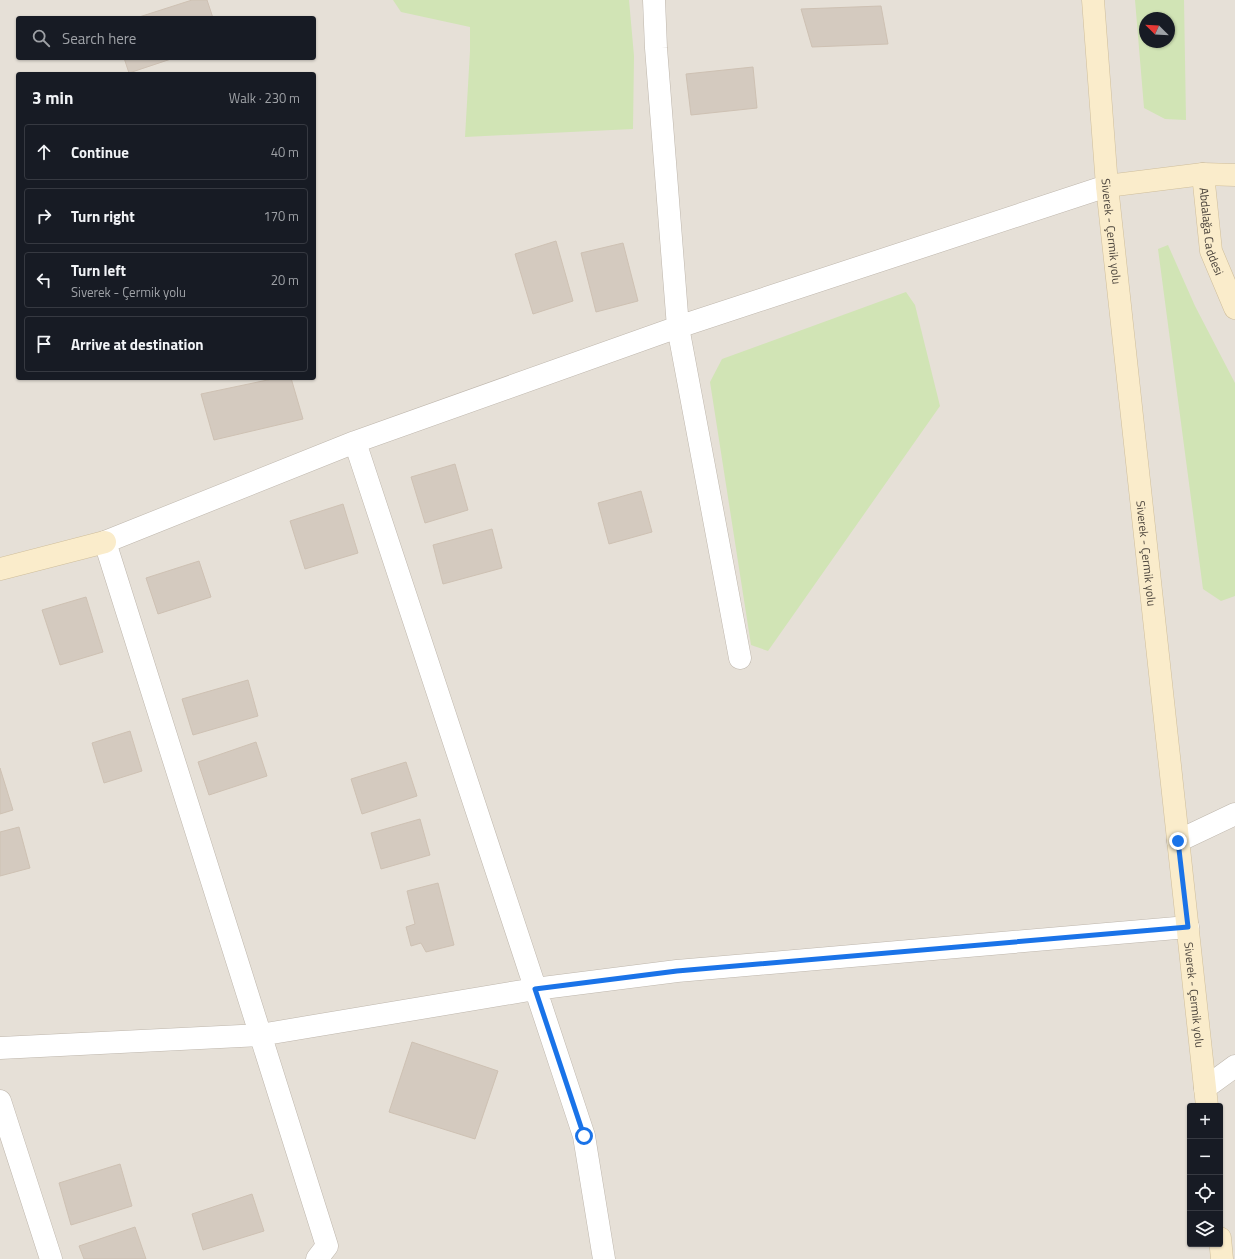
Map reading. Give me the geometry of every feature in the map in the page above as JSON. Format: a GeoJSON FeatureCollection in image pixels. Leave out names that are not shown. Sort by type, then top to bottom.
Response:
{"type":"FeatureCollection","features":[{"type":"Feature","properties":{"kind":"main road","name":"Siverek - Çermik yolu"},"geometry":{"type":"LineString","coordinates":[[1093,0],[1107,186],[1206,1097]]}},
{"type":"Feature","properties":{"kind":"main road"},"geometry":{"type":"LineString","coordinates":[[1107,186],[1203,174],[1235,175]]}},
{"type":"Feature","properties":{"kind":"main road","name":"Abdalağa Caddesi"},"geometry":{"type":"LineString","coordinates":[[1203,174],[1212,251],[1235,308]]}},
{"type":"Feature","properties":{"kind":"main road"},"geometry":{"type":"LineString","coordinates":[[0,569],[105,542]]}},
{"type":"Feature","properties":{"kind":"main road"},"geometry":{"type":"LineString","coordinates":[[1221,1247],[1222,1259]]}},
{"type":"Feature","properties":{"kind":"street"},"geometry":{"type":"LineString","coordinates":[[654,0],[656,48],[678,327],[740,658]]}},
{"type":"Feature","properties":{"kind":"street"},"geometry":{"type":"LineString","coordinates":[[317,1259],[326,1246],[105,542],[355,442],[678,327],[1107,186]]}},
{"type":"Feature","properties":{"kind":"street"},"geometry":{"type":"LineString","coordinates":[[355,442],[584,1136],[604,1259]]}},
{"type":"Feature","properties":{"kind":"street"},"geometry":{"type":"LineString","coordinates":[[1178,841],[1235,814]]}},
{"type":"Feature","properties":{"kind":"street"},"geometry":{"type":"LineString","coordinates":[[0,1048],[260,1036],[535,989],[677,971],[1188,927]]}},
{"type":"Feature","properties":{"kind":"street"},"geometry":{"type":"LineString","coordinates":[[1206,1097],[1235,1066]]}},
{"type":"Feature","properties":{"kind":"street"},"geometry":{"type":"LineString","coordinates":[[0,1101],[51,1259]]}},
{"type":"Feature","properties":{"kind":"shaded area"},"geometry":{"type":"Polygon","coordinates":[[[0,0],[1235,0],[1235,1259],[0,1259],[0,0]]]}},
{"type":"Feature","properties":{"kind":"green space"},"geometry":{"type":"Polygon","coordinates":[[[393,0],[629,0],[634,56],[633,129],[465,137],[470,27],[401,12],[393,0]]]}},
{"type":"Feature","properties":{"kind":"green space"},"geometry":{"type":"Polygon","coordinates":[[[1135,0],[1184,0],[1186,120],[1165,119],[1144,108],[1139,48],[1135,0]]]}},
{"type":"Feature","properties":{"kind":"green space"},"geometry":{"type":"Polygon","coordinates":[[[1168,245],[1195,306],[1235,383],[1235,596],[1221,601],[1203,589],[1158,249],[1168,245]]]}},
{"type":"Feature","properties":{"kind":"green space"},"geometry":{"type":"Polygon","coordinates":[[[906,292],[915,305],[940,406],[768,651],[751,645],[710,382],[722,359],[906,292]]]}},
{"type":"Feature","properties":{"kind":"building"},"geometry":{"type":"Polygon","coordinates":[[[192,0],[207,0],[212,16],[142,16],[192,0]]]}},
{"type":"Feature","properties":{"kind":"building"},"geometry":{"type":"Polygon","coordinates":[[[881,6],[888,44],[812,47],[801,9],[881,6]]]}},
{"type":"Feature","properties":{"kind":"building"},"geometry":{"type":"Polygon","coordinates":[[[125,60],[168,60],[132,72],[129,72],[125,60]]]}},
{"type":"Feature","properties":{"kind":"building"},"geometry":{"type":"Polygon","coordinates":[[[753,67],[757,108],[691,115],[686,74],[753,67]]]}},
{"type":"Feature","properties":{"kind":"building"},"geometry":{"type":"Polygon","coordinates":[[[556,241],[573,301],[533,314],[515,254],[556,241]]]}},
{"type":"Feature","properties":{"kind":"building"},"geometry":{"type":"Polygon","coordinates":[[[623,243],[638,301],[596,312],[581,253],[623,243]]]}},
{"type":"Feature","properties":{"kind":"building"},"geometry":{"type":"Polygon","coordinates":[[[268,380],[292,380],[303,419],[214,440],[201,394],[268,380]]]}},
{"type":"Feature","properties":{"kind":"building"},"geometry":{"type":"Polygon","coordinates":[[[455,464],[468,510],[425,523],[411,477],[455,464]]]}},
{"type":"Feature","properties":{"kind":"building"},"geometry":{"type":"Polygon","coordinates":[[[641,491],[652,532],[609,544],[598,503],[641,491]]]}},
{"type":"Feature","properties":{"kind":"building"},"geometry":{"type":"Polygon","coordinates":[[[343,504],[358,553],[305,569],[290,521],[343,504]]]}},
{"type":"Feature","properties":{"kind":"building"},"geometry":{"type":"Polygon","coordinates":[[[492,529],[502,568],[443,584],[433,545],[492,529]]]}},
{"type":"Feature","properties":{"kind":"building"},"geometry":{"type":"Polygon","coordinates":[[[199,561],[211,597],[158,614],[146,578],[199,561]]]}},
{"type":"Feature","properties":{"kind":"building"},"geometry":{"type":"Polygon","coordinates":[[[86,597],[103,652],[60,665],[42,610],[86,597]]]}},
{"type":"Feature","properties":{"kind":"building"},"geometry":{"type":"Polygon","coordinates":[[[248,680],[258,716],[193,735],[182,699],[248,680]]]}},
{"type":"Feature","properties":{"kind":"building"},"geometry":{"type":"Polygon","coordinates":[[[130,731],[142,771],[104,783],[92,743],[130,731]]]}},
{"type":"Feature","properties":{"kind":"building"},"geometry":{"type":"Polygon","coordinates":[[[256,742],[267,776],[209,795],[198,762],[256,742]]]}},
{"type":"Feature","properties":{"kind":"building"},"geometry":{"type":"Polygon","coordinates":[[[406,762],[417,796],[362,814],[351,779],[406,762]]]}},
{"type":"Feature","properties":{"kind":"building"},"geometry":{"type":"Polygon","coordinates":[[[0,768],[13,810],[0,814],[0,768]]]}},
{"type":"Feature","properties":{"kind":"building"},"geometry":{"type":"Polygon","coordinates":[[[420,819],[430,855],[381,869],[371,833],[420,819]]]}},
{"type":"Feature","properties":{"kind":"building"},"geometry":{"type":"Polygon","coordinates":[[[19,827],[30,868],[0,876],[0,832],[19,827]]]}},
{"type":"Feature","properties":{"kind":"building"},"geometry":{"type":"Polygon","coordinates":[[[438,883],[454,945],[426,952],[421,943],[411,946],[406,927],[415,924],[407,891],[438,883]]]}},
{"type":"Feature","properties":{"kind":"building"},"geometry":{"type":"Polygon","coordinates":[[[412,1042],[498,1071],[475,1139],[389,1112],[412,1042]]]}},
{"type":"Feature","properties":{"kind":"building"},"geometry":{"type":"Polygon","coordinates":[[[120,1164],[132,1206],[71,1225],[59,1183],[120,1164]]]}},
{"type":"Feature","properties":{"kind":"building"},"geometry":{"type":"Polygon","coordinates":[[[252,1194],[264,1231],[203,1250],[192,1214],[252,1194]]]}},
{"type":"Feature","properties":{"kind":"building"},"geometry":{"type":"Polygon","coordinates":[[[135,1227],[146,1259],[84,1259],[79,1246],[135,1227]]]}},
{"type":"Feature","properties":{"kind":"route"},"geometry":{"type":"LineString","coordinates":[[584,1136],[535,989],[677,971],[1188,927],[1178,841]]}}]}
